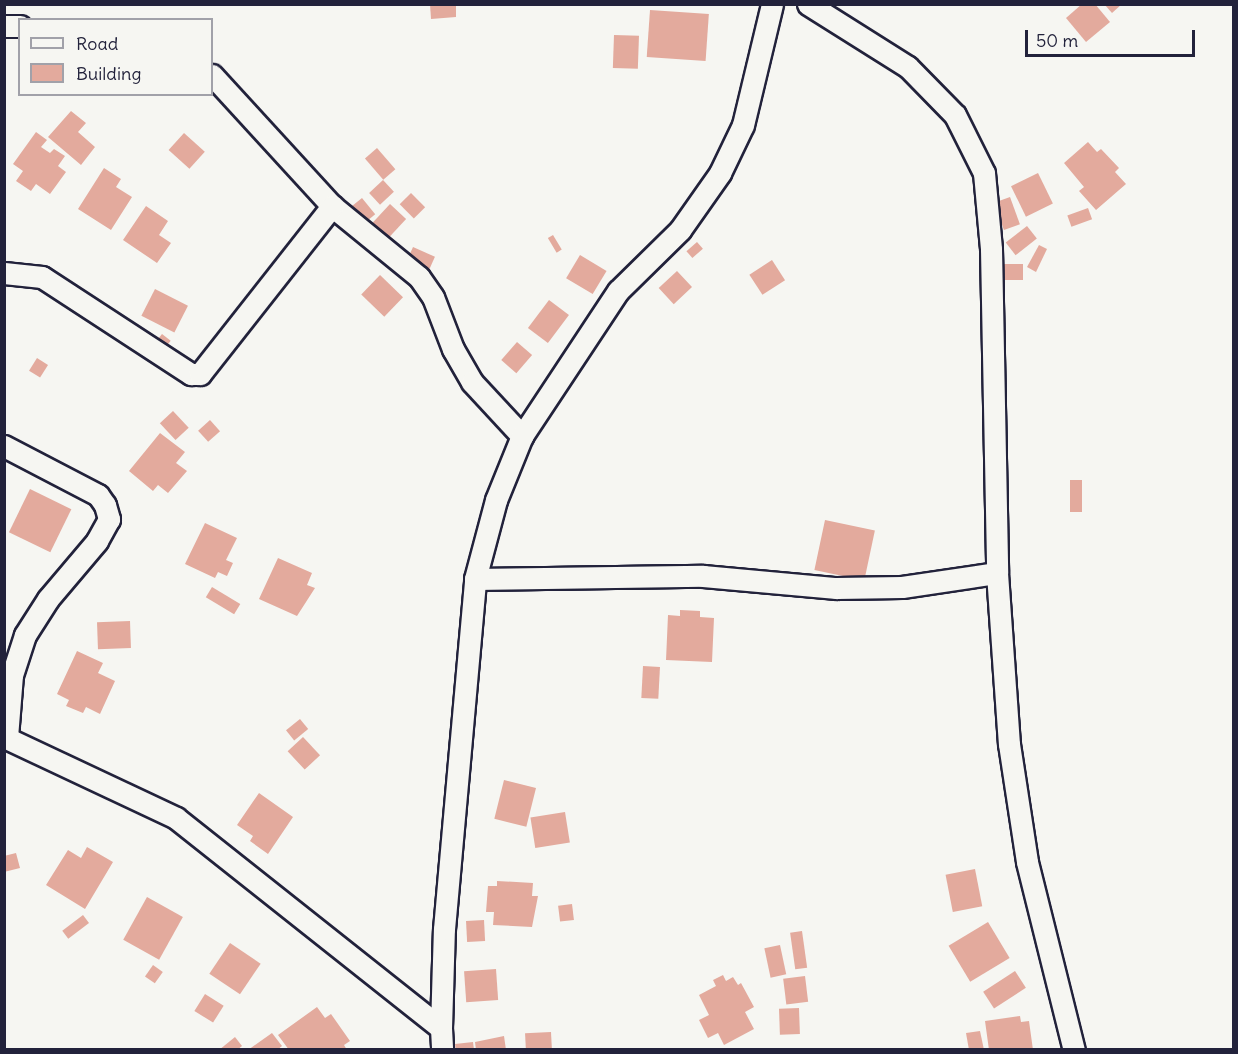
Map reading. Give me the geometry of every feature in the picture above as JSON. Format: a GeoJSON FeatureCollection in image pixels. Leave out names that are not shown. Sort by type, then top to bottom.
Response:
{"type":"FeatureCollection","features":[{"type":"Feature","properties":{"kind":"street"},"geometry":{"type":"LineString","coordinates":[[442,1050],[444,929],[476,579],[496,500],[522,436],[618,291],[680,230],[720,173],[743,124],[772,4]]}},
{"type":"Feature","properties":{"kind":"street"},"geometry":{"type":"LineString","coordinates":[[808,4],[908,67],[955,115],[984,173],[991,249],[997,573],[1009,744],[1027,862],[1074,1050]]}},
{"type":"Feature","properties":{"kind":"street"},"geometry":{"type":"LineString","coordinates":[[213,76],[332,206],[419,277],[432,297],[453,349],[472,382],[522,436]]}},
{"type":"Feature","properties":{"kind":"street"},"geometry":{"type":"LineString","coordinates":[[4,273],[42,277],[191,374],[200,374],[332,206]]}},
{"type":"Feature","properties":{"kind":"street"},"geometry":{"type":"LineString","coordinates":[[4,446],[98,495],[105,505],[108,519],[97,541],[48,599],[25,635],[12,675],[6,737],[176,818],[441,1028]]}},
{"type":"Feature","properties":{"kind":"street"},"geometry":{"type":"LineString","coordinates":[[476,579],[703,576],[836,588],[902,587],[997,573]]}},
{"type":"Feature","properties":{"kind":"building"},"geometry":{"type":"Polygon","coordinates":[[[430,4],[456,4],[456,17],[431,19],[430,4]]]}},
{"type":"Feature","properties":{"kind":"building"},"geometry":{"type":"Polygon","coordinates":[[[1082,4],[1095,4],[1110,22],[1086,42],[1066,18],[1082,4]]]}},
{"type":"Feature","properties":{"kind":"building"},"geometry":{"type":"Polygon","coordinates":[[[1104,4],[1122,4],[1112,13],[1104,4]]]}},
{"type":"Feature","properties":{"kind":"building"},"geometry":{"type":"Polygon","coordinates":[[[650,10],[709,14],[706,61],[647,57],[650,10]]]}},
{"type":"Feature","properties":{"kind":"building"},"geometry":{"type":"Polygon","coordinates":[[[614,35],[639,36],[638,69],[613,68],[614,35]]]}},
{"type":"Feature","properties":{"kind":"building"},"geometry":{"type":"Polygon","coordinates":[[[71,111],[86,123],[78,132],[95,147],[81,165],[48,137],[71,111]]]}},
{"type":"Feature","properties":{"kind":"building"},"geometry":{"type":"Polygon","coordinates":[[[36,132],[47,140],[41,147],[50,153],[54,149],[65,156],[58,166],[66,172],[50,194],[36,184],[31,191],[16,181],[23,171],[13,164],[36,132]]]}},
{"type":"Feature","properties":{"kind":"building"},"geometry":{"type":"Polygon","coordinates":[[[184,133],[205,152],[189,169],[169,150],[184,133]]]}},
{"type":"Feature","properties":{"kind":"building"},"geometry":{"type":"Polygon","coordinates":[[[1088,142],[1097,152],[1101,149],[1119,168],[1115,172],[1126,184],[1096,210],[1079,191],[1084,187],[1064,163],[1088,142]]]}},
{"type":"Feature","properties":{"kind":"building"},"geometry":{"type":"Polygon","coordinates":[[[377,148],[395,169],[383,180],[365,158],[377,148]]]}},
{"type":"Feature","properties":{"kind":"building"},"geometry":{"type":"Polygon","coordinates":[[[104,168],[121,179],[116,187],[132,197],[111,230],[78,209],[104,168]]]}},
{"type":"Feature","properties":{"kind":"building"},"geometry":{"type":"Polygon","coordinates":[[[1038,173],[1053,204],[1026,217],[1011,186],[1038,173]]]}},
{"type":"Feature","properties":{"kind":"building"},"geometry":{"type":"Polygon","coordinates":[[[383,180],[394,192],[380,205],[369,193],[383,180]]]}},
{"type":"Feature","properties":{"kind":"building"},"geometry":{"type":"Polygon","coordinates":[[[411,193],[425,207],[414,218],[400,204],[411,193]]]}},
{"type":"Feature","properties":{"kind":"building"},"geometry":{"type":"Polygon","coordinates":[[[1010,197],[1020,224],[1004,230],[994,203],[1010,197]]]}},
{"type":"Feature","properties":{"kind":"building"},"geometry":{"type":"Polygon","coordinates":[[[362,198],[375,214],[361,226],[348,209],[362,198]]]}},
{"type":"Feature","properties":{"kind":"building"},"geometry":{"type":"Polygon","coordinates":[[[390,204],[406,219],[384,242],[368,227],[390,204]]]}},
{"type":"Feature","properties":{"kind":"building"},"geometry":{"type":"Polygon","coordinates":[[[146,206],[168,221],[159,235],[171,243],[157,263],[123,240],[146,206]]]}},
{"type":"Feature","properties":{"kind":"building"},"geometry":{"type":"Polygon","coordinates":[[[1088,208],[1092,219],[1071,227],[1067,216],[1088,208]]]}},
{"type":"Feature","properties":{"kind":"building"},"geometry":{"type":"Polygon","coordinates":[[[1027,226],[1037,239],[1016,255],[1006,243],[1027,226]]]}},
{"type":"Feature","properties":{"kind":"building"},"geometry":{"type":"Polygon","coordinates":[[[553,235],[562,250],[557,253],[548,238],[553,235]]]}},
{"type":"Feature","properties":{"kind":"building"},"geometry":{"type":"Polygon","coordinates":[[[697,242],[703,249],[692,258],[686,251],[697,242]]]}},
{"type":"Feature","properties":{"kind":"building"},"geometry":{"type":"Polygon","coordinates":[[[1039,245],[1047,249],[1036,272],[1027,267],[1039,245]]]}},
{"type":"Feature","properties":{"kind":"building"},"geometry":{"type":"Polygon","coordinates":[[[413,247],[435,257],[428,272],[406,263],[413,247]]]}},
{"type":"Feature","properties":{"kind":"building"},"geometry":{"type":"Polygon","coordinates":[[[580,255],[607,271],[593,294],[566,278],[580,255]]]}},
{"type":"Feature","properties":{"kind":"building"},"geometry":{"type":"Polygon","coordinates":[[[772,260],[785,280],[762,295],[749,275],[772,260]]]}},
{"type":"Feature","properties":{"kind":"building"},"geometry":{"type":"Polygon","coordinates":[[[1003,264],[1023,264],[1023,280],[1003,280],[1003,264]]]}},
{"type":"Feature","properties":{"kind":"building"},"geometry":{"type":"Polygon","coordinates":[[[677,271],[692,287],[674,304],[659,288],[677,271]]]}},
{"type":"Feature","properties":{"kind":"building"},"geometry":{"type":"Polygon","coordinates":[[[380,275],[403,297],[384,317],[361,294],[380,275]]]}},
{"type":"Feature","properties":{"kind":"building"},"geometry":{"type":"Polygon","coordinates":[[[155,289],[188,306],[174,333],[141,316],[155,289]]]}},
{"type":"Feature","properties":{"kind":"building"},"geometry":{"type":"Polygon","coordinates":[[[549,300],[569,315],[548,343],[528,328],[549,300]]]}},
{"type":"Feature","properties":{"kind":"building"},"geometry":{"type":"Polygon","coordinates":[[[162,334],[171,341],[162,352],[153,345],[162,334]]]}},
{"type":"Feature","properties":{"kind":"building"},"geometry":{"type":"Polygon","coordinates":[[[517,342],[532,355],[516,373],[501,360],[517,342]]]}},
{"type":"Feature","properties":{"kind":"building"},"geometry":{"type":"Polygon","coordinates":[[[37,358],[48,365],[40,378],[29,371],[37,358]]]}},
{"type":"Feature","properties":{"kind":"building"},"geometry":{"type":"Polygon","coordinates":[[[173,411],[189,428],[176,440],[160,423],[173,411]]]}},
{"type":"Feature","properties":{"kind":"building"},"geometry":{"type":"Polygon","coordinates":[[[210,420],[220,431],[208,442],[198,431],[210,420]]]}},
{"type":"Feature","properties":{"kind":"building"},"geometry":{"type":"Polygon","coordinates":[[[160,433],[185,452],[176,463],[187,471],[168,493],[158,485],[153,491],[129,471],[160,433]]]}},
{"type":"Feature","properties":{"kind":"building"},"geometry":{"type":"Polygon","coordinates":[[[1070,480],[1082,480],[1082,512],[1070,512],[1070,480]]]}},
{"type":"Feature","properties":{"kind":"building"},"geometry":{"type":"Polygon","coordinates":[[[30,489],[71,509],[50,552],[9,532],[30,489]]]}},
{"type":"Feature","properties":{"kind":"building"},"geometry":{"type":"Polygon","coordinates":[[[825,520],[875,531],[864,580],[814,570],[825,520]]]}},
{"type":"Feature","properties":{"kind":"building"},"geometry":{"type":"Polygon","coordinates":[[[205,523],[237,538],[226,560],[233,563],[227,576],[218,572],[215,578],[185,564],[205,523]]]}},
{"type":"Feature","properties":{"kind":"building"},"geometry":{"type":"Polygon","coordinates":[[[278,558],[312,573],[307,585],[315,588],[297,616],[259,599],[278,558]]]}},
{"type":"Feature","properties":{"kind":"building"},"geometry":{"type":"Polygon","coordinates":[[[212,587],[240,604],[234,614],[206,597],[212,587]]]}},
{"type":"Feature","properties":{"kind":"building"},"geometry":{"type":"Polygon","coordinates":[[[680,610],[700,611],[700,617],[714,618],[712,662],[666,660],[668,615],[680,616],[680,610]]]}},
{"type":"Feature","properties":{"kind":"building"},"geometry":{"type":"Polygon","coordinates":[[[130,621],[131,648],[98,649],[97,622],[130,621]]]}},
{"type":"Feature","properties":{"kind":"building"},"geometry":{"type":"Polygon","coordinates":[[[77,651],[103,663],[98,673],[115,681],[100,714],[86,707],[83,713],[66,706],[69,700],[57,694],[77,651]]]}},
{"type":"Feature","properties":{"kind":"building"},"geometry":{"type":"Polygon","coordinates":[[[643,666],[660,667],[658,699],[641,698],[643,666]]]}},
{"type":"Feature","properties":{"kind":"building"},"geometry":{"type":"Polygon","coordinates":[[[300,719],[308,729],[294,740],[286,730],[300,719]]]}},
{"type":"Feature","properties":{"kind":"building"},"geometry":{"type":"Polygon","coordinates":[[[303,737],[320,755],[305,770],[288,751],[303,737]]]}},
{"type":"Feature","properties":{"kind":"building"},"geometry":{"type":"Polygon","coordinates":[[[504,780],[536,788],[526,827],[494,819],[504,780]]]}},
{"type":"Feature","properties":{"kind":"building"},"geometry":{"type":"Polygon","coordinates":[[[259,793],[293,817],[268,854],[250,841],[253,836],[237,825],[259,793]]]}},
{"type":"Feature","properties":{"kind":"building"},"geometry":{"type":"Polygon","coordinates":[[[565,812],[570,843],[535,848],[530,817],[565,812]]]}},
{"type":"Feature","properties":{"kind":"building"},"geometry":{"type":"Polygon","coordinates":[[[87,847],[113,862],[85,909],[46,885],[68,850],[81,858],[87,847]]]}},
{"type":"Feature","properties":{"kind":"building"},"geometry":{"type":"Polygon","coordinates":[[[16,853],[20,868],[4,872],[4,856],[16,853]]]}},
{"type":"Feature","properties":{"kind":"building"},"geometry":{"type":"Polygon","coordinates":[[[975,869],[982,906],[953,912],[946,875],[975,869]]]}},
{"type":"Feature","properties":{"kind":"building"},"geometry":{"type":"Polygon","coordinates":[[[497,881],[533,883],[532,896],[538,896],[532,927],[493,925],[494,912],[486,912],[488,886],[497,886],[497,881]]]}},
{"type":"Feature","properties":{"kind":"building"},"geometry":{"type":"Polygon","coordinates":[[[147,897],[183,917],[159,960],[123,940],[147,897]]]}},
{"type":"Feature","properties":{"kind":"building"},"geometry":{"type":"Polygon","coordinates":[[[572,904],[574,920],[560,922],[558,906],[572,904]]]}},
{"type":"Feature","properties":{"kind":"building"},"geometry":{"type":"Polygon","coordinates":[[[83,915],[89,923],[68,939],[62,931],[83,915]]]}},
{"type":"Feature","properties":{"kind":"building"},"geometry":{"type":"Polygon","coordinates":[[[484,920],[485,941],[467,942],[466,921],[484,920]]]}},
{"type":"Feature","properties":{"kind":"building"},"geometry":{"type":"Polygon","coordinates":[[[988,922],[1010,958],[970,982],[949,946],[988,922]]]}},
{"type":"Feature","properties":{"kind":"building"},"geometry":{"type":"Polygon","coordinates":[[[802,931],[807,968],[795,969],[790,933],[802,931]]]}},
{"type":"Feature","properties":{"kind":"building"},"geometry":{"type":"Polygon","coordinates":[[[230,943],[261,964],[240,994],[209,974],[230,943]]]}},
{"type":"Feature","properties":{"kind":"building"},"geometry":{"type":"Polygon","coordinates":[[[780,945],[786,974],[771,978],[764,948],[780,945]]]}},
{"type":"Feature","properties":{"kind":"building"},"geometry":{"type":"Polygon","coordinates":[[[153,965],[163,972],[155,983],[145,976],[153,965]]]}},
{"type":"Feature","properties":{"kind":"building"},"geometry":{"type":"Polygon","coordinates":[[[496,969],[498,1000],[466,1002],[464,971],[496,969]]]}},
{"type":"Feature","properties":{"kind":"building"},"geometry":{"type":"Polygon","coordinates":[[[1015,971],[1026,988],[994,1008],[983,992],[1015,971]]]}},
{"type":"Feature","properties":{"kind":"building"},"geometry":{"type":"Polygon","coordinates":[[[723,975],[726,981],[733,977],[738,985],[741,983],[754,1007],[745,1012],[754,1029],[724,1045],[718,1033],[708,1038],[699,1020],[709,1015],[699,995],[716,986],[713,980],[723,975]]]}},
{"type":"Feature","properties":{"kind":"building"},"geometry":{"type":"Polygon","coordinates":[[[805,976],[808,1002],[786,1004],[783,979],[805,976]]]}},
{"type":"Feature","properties":{"kind":"building"},"geometry":{"type":"Polygon","coordinates":[[[205,994],[224,1006],[213,1023],[194,1011],[205,994]]]}},
{"type":"Feature","properties":{"kind":"building"},"geometry":{"type":"Polygon","coordinates":[[[317,1007],[325,1018],[331,1014],[350,1041],[344,1045],[347,1050],[289,1050],[278,1035],[317,1007]]]}},
{"type":"Feature","properties":{"kind":"building"},"geometry":{"type":"Polygon","coordinates":[[[799,1008],[800,1034],[780,1035],[779,1009],[799,1008]]]}},
{"type":"Feature","properties":{"kind":"building"},"geometry":{"type":"Polygon","coordinates":[[[1020,1016],[1021,1022],[1029,1021],[1033,1050],[989,1050],[985,1021],[1020,1016]]]}},
{"type":"Feature","properties":{"kind":"building"},"geometry":{"type":"Polygon","coordinates":[[[980,1031],[984,1050],[969,1050],[966,1033],[980,1031]]]}},
{"type":"Feature","properties":{"kind":"building"},"geometry":{"type":"Polygon","coordinates":[[[551,1032],[552,1050],[526,1050],[525,1033],[551,1032]]]}},
{"type":"Feature","properties":{"kind":"building"},"geometry":{"type":"Polygon","coordinates":[[[272,1033],[282,1046],[277,1050],[248,1050],[272,1033]]]}},
{"type":"Feature","properties":{"kind":"building"},"geometry":{"type":"Polygon","coordinates":[[[504,1036],[506,1050],[476,1050],[475,1042],[504,1036]]]}},
{"type":"Feature","properties":{"kind":"building"},"geometry":{"type":"Polygon","coordinates":[[[235,1037],[242,1046],[237,1050],[219,1050],[235,1037]]]}},
{"type":"Feature","properties":{"kind":"building"},"geometry":{"type":"Polygon","coordinates":[[[473,1042],[474,1050],[456,1050],[455,1044],[473,1042]]]}}]}
